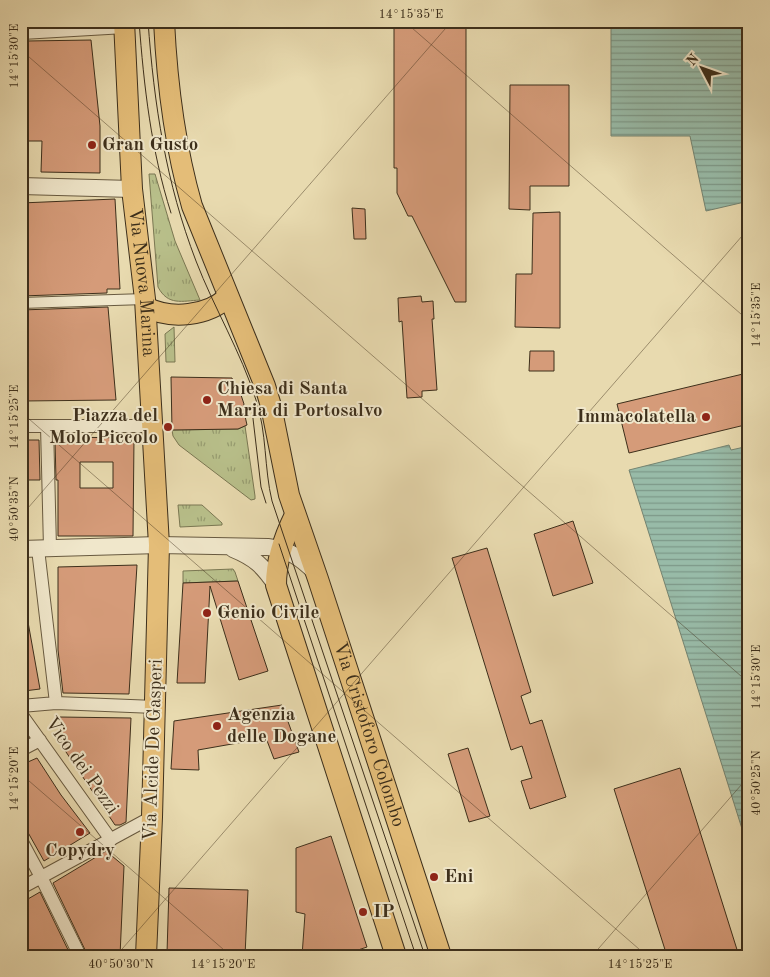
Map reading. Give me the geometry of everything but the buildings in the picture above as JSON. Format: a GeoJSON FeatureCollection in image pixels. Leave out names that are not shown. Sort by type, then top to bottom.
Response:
{"type":"FeatureCollection","features":[{"type":"Feature","properties":{"kind":"main road"},"geometry":{"type":"LineString","coordinates":[[164,21],[167,67],[175,125],[192,206],[271,406],[284,474],[295,515],[281,549],[276,572],[276,585],[396,956]]}},
{"type":"Feature","properties":{"kind":"main road","name":"Via Nuova Marina"},"geometry":{"type":"LineString","coordinates":[[124,24],[132,189],[145,303],[158,545]]}},
{"type":"Feature","properties":{"kind":"main road"},"geometry":{"type":"LineString","coordinates":[[145,303],[161,313],[194,313],[216,307],[228,297]]}},
{"type":"Feature","properties":{"kind":"main road","name":"Via Cristoforo Colombo"},"geometry":{"type":"LineString","coordinates":[[295,515],[316,572],[441,956]]}},
{"type":"Feature","properties":{"kind":"main road","name":"Via Alcide De Gasperi"},"geometry":{"type":"LineString","coordinates":[[146,956],[156,707],[158,545]]}},
{"type":"Feature","properties":{"kind":"street"},"geometry":{"type":"LineString","coordinates":[[22,34],[124,24]]}},
{"type":"Feature","properties":{"kind":"street"},"geometry":{"type":"LineString","coordinates":[[21,186],[132,189]]}},
{"type":"Feature","properties":{"kind":"street"},"geometry":{"type":"LineString","coordinates":[[21,303],[145,303]]}},
{"type":"Feature","properties":{"kind":"street"},"geometry":{"type":"LineString","coordinates":[[21,426],[152,426]]}},
{"type":"Feature","properties":{"kind":"street"},"geometry":{"type":"LineString","coordinates":[[47,426],[36,549],[56,703]]}},
{"type":"Feature","properties":{"kind":"street"},"geometry":{"type":"LineString","coordinates":[[36,549],[158,545],[281,549],[298,557],[316,572]]}},
{"type":"Feature","properties":{"kind":"street"},"geometry":{"type":"LineString","coordinates":[[228,546],[249,555],[259,563],[276,585]]}},
{"type":"Feature","properties":{"kind":"street"},"geometry":{"type":"LineString","coordinates":[[21,706],[56,703],[156,707]]}},
{"type":"Feature","properties":{"kind":"street","name":"Vico dei Pezzi"},"geometry":{"type":"LineString","coordinates":[[21,714],[111,840]]}},
{"type":"Feature","properties":{"kind":"street"},"geometry":{"type":"LineString","coordinates":[[21,750],[40,740]]}},
{"type":"Feature","properties":{"kind":"street"},"geometry":{"type":"LineString","coordinates":[[21,888],[152,817]]}},
{"type":"Feature","properties":{"kind":"street"},"geometry":{"type":"LineString","coordinates":[[21,840],[80,956]]}},
{"type":"Feature","properties":{"kind":"green space"},"geometry":{"type":"Polygon","coordinates":[[[149,174],[155,174],[175,241],[200,300],[171,300],[158,287],[149,174]]]}},
{"type":"Feature","properties":{"kind":"green space"},"geometry":{"type":"Polygon","coordinates":[[[174,327],[175,362],[166,362],[165,334],[174,327]]]}},
{"type":"Feature","properties":{"kind":"green space"},"geometry":{"type":"Polygon","coordinates":[[[245,426],[255,496],[255,499],[251,500],[179,445],[173,436],[172,430],[238,429],[245,426]]]}},
{"type":"Feature","properties":{"kind":"green space"},"geometry":{"type":"Polygon","coordinates":[[[178,505],[202,505],[222,525],[180,527],[178,505]]]}},
{"type":"Feature","properties":{"kind":"green space"},"geometry":{"type":"Polygon","coordinates":[[[233,569],[238,581],[183,583],[183,571],[233,569]]]}},
{"type":"Feature","properties":{"kind":"shaded area"},"geometry":{"type":"Polygon","coordinates":[[[611,21],[749,21],[749,201],[706,211],[690,136],[611,136],[611,21]]]}},
{"type":"Feature","properties":{"kind":"shaded area"},"geometry":{"type":"Polygon","coordinates":[[[729,445],[731,450],[749,446],[749,851],[629,470],[729,445]]]}},
{"type":"Feature","properties":{"kind":"tram line"},"geometry":{"type":"LineString","coordinates":[[139,21],[149,118],[158,166],[171,213]]}},
{"type":"Feature","properties":{"kind":"tram line"},"geometry":{"type":"LineString","coordinates":[[148,21],[158,113],[169,173],[177,202],[196,261],[243,365],[260,412],[272,501],[425,956]]}},
{"type":"Feature","properties":{"kind":"tram line"},"geometry":{"type":"LineString","coordinates":[[252,410],[261,487],[266,503]]}},
{"type":"Feature","properties":{"kind":"tram line"},"geometry":{"type":"LineString","coordinates":[[279,544],[416,956]]}},
{"type":"Feature","properties":{"kind":"place","name":"Gran Gusto"},"geometry":{"type":"Point","coordinates":[92,145]}},
{"type":"Feature","properties":{"kind":"place","name":"Chiesa di Santa Maria di Portosalvo"},"geometry":{"type":"Point","coordinates":[207,400]}},
{"type":"Feature","properties":{"kind":"place","name":"Immacolatella"},"geometry":{"type":"Point","coordinates":[706,417]}},
{"type":"Feature","properties":{"kind":"place","name":"Piazza del Molo Piccolo"},"geometry":{"type":"Point","coordinates":[168,427]}},
{"type":"Feature","properties":{"kind":"place","name":"Genio Civile"},"geometry":{"type":"Point","coordinates":[207,613]}},
{"type":"Feature","properties":{"kind":"place","name":"Agenzia delle Dogane"},"geometry":{"type":"Point","coordinates":[217,726]}},
{"type":"Feature","properties":{"kind":"place","name":"Copydry"},"geometry":{"type":"Point","coordinates":[80,832]}},
{"type":"Feature","properties":{"kind":"place","name":"Eni"},"geometry":{"type":"Point","coordinates":[434,877]}},
{"type":"Feature","properties":{"kind":"place","name":"IP"},"geometry":{"type":"Point","coordinates":[363,912]}}]}
